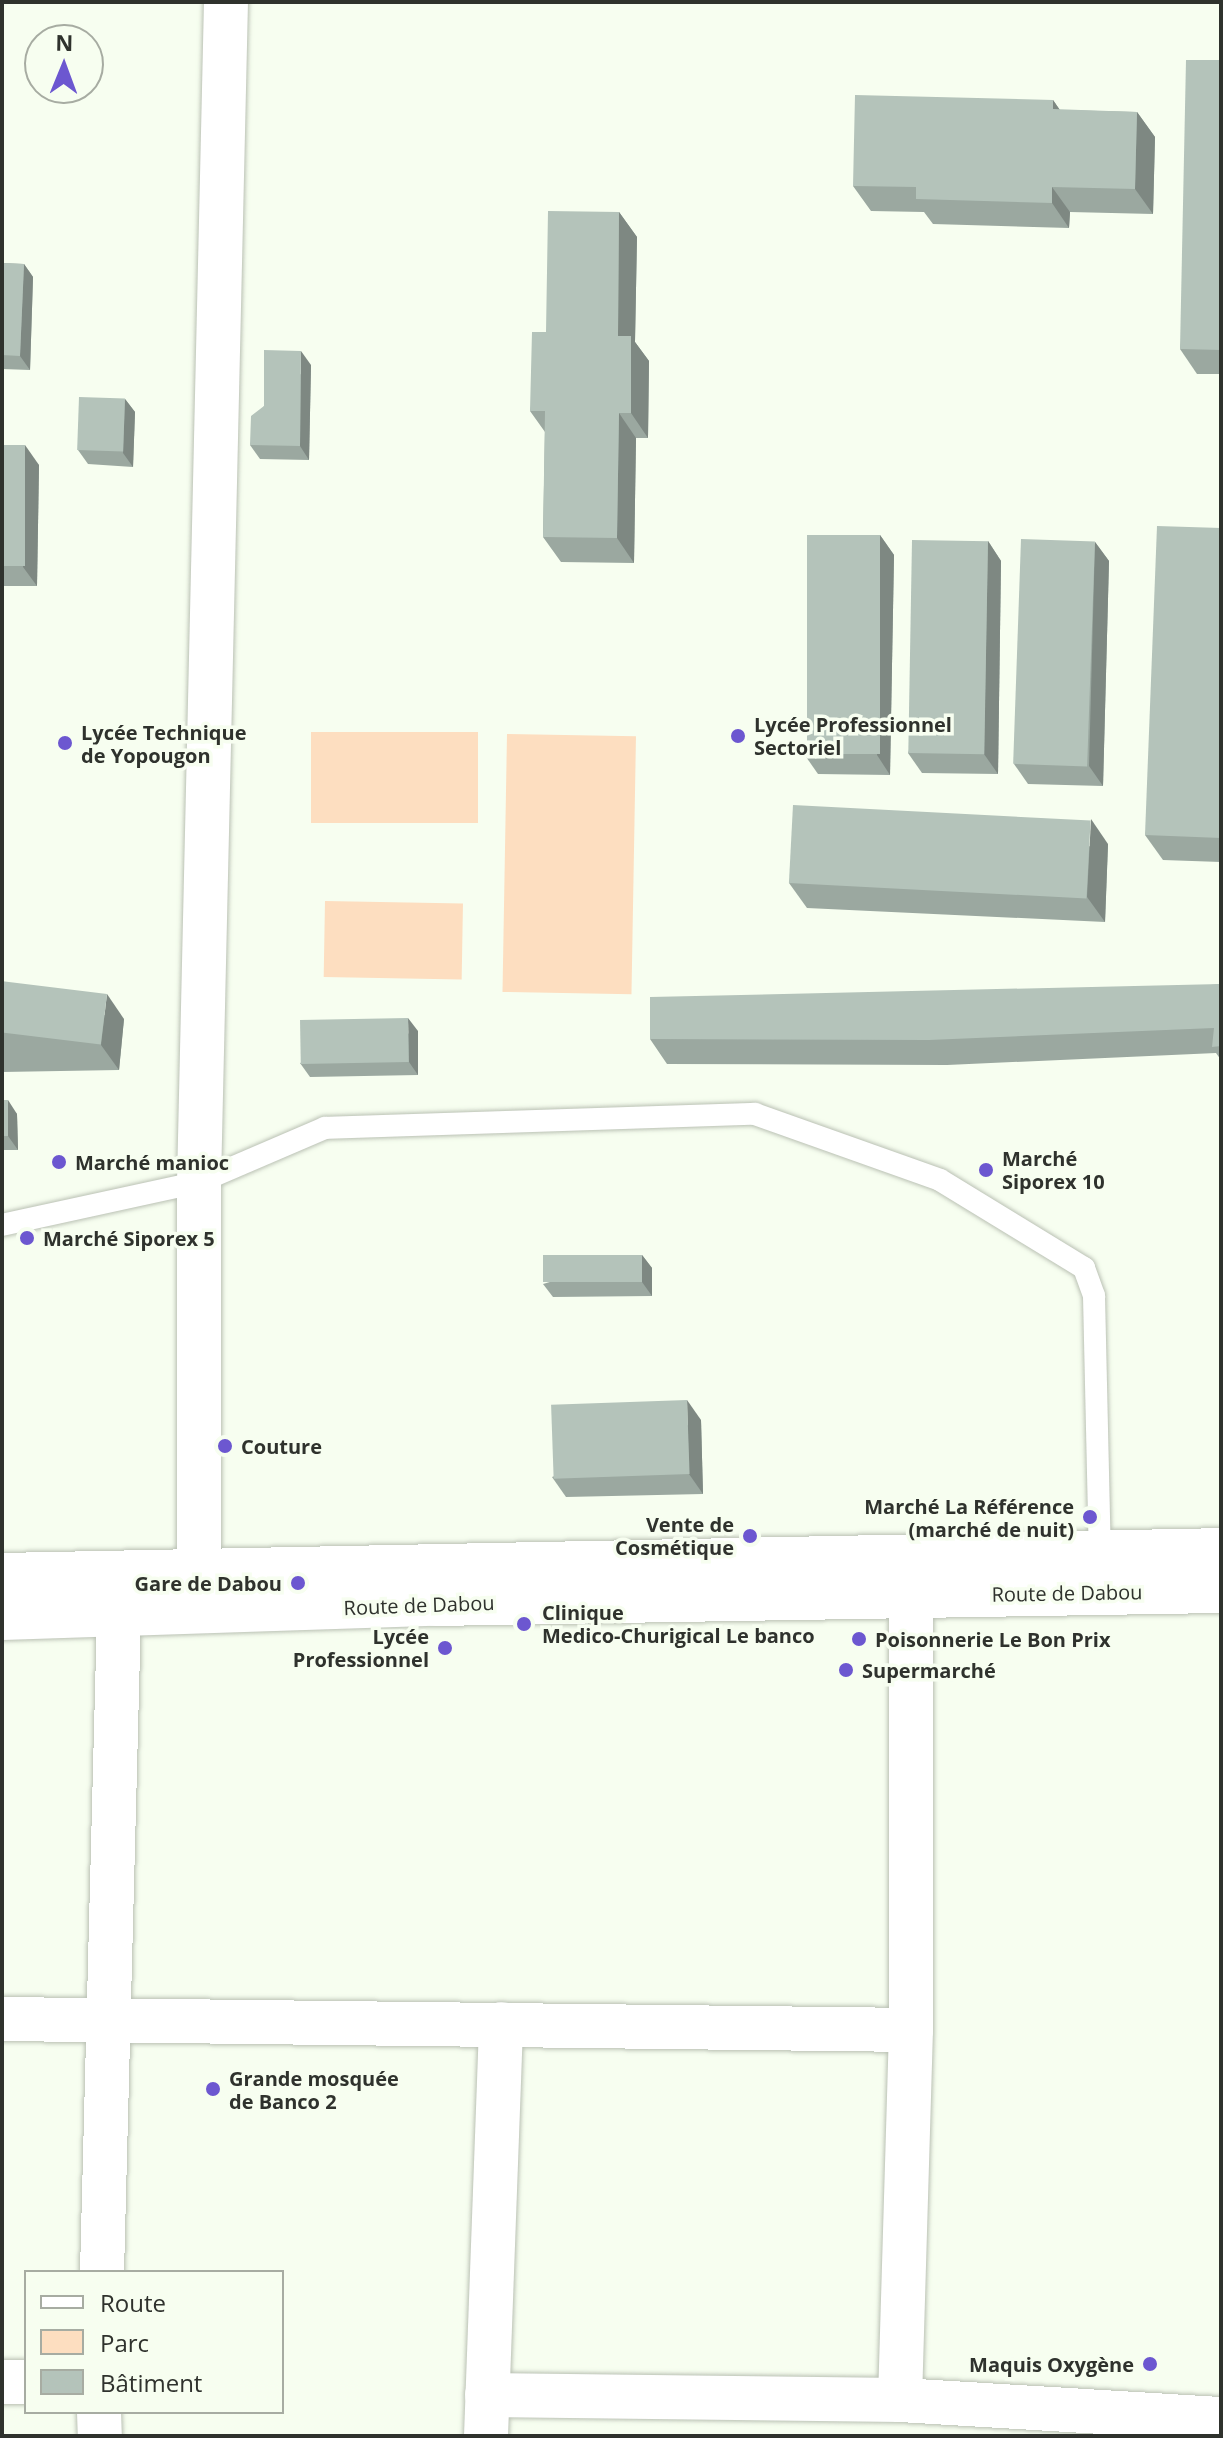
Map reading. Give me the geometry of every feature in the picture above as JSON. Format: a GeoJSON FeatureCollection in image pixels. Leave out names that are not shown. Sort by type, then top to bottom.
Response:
{"type":"FeatureCollection","features":[{"type":"Feature","properties":{"kind":"street"},"geometry":{"type":"LineString","coordinates":[[199,1570],[199,1182],[226,2]]}},
{"type":"Feature","properties":{"kind":"street","name":"Route de Dabou"},"geometry":{"type":"LineString","coordinates":[[2,1575],[1221,1550]]}},
{"type":"Feature","properties":{"kind":"street","name":"Route de Dabou"},"geometry":{"type":"LineString","coordinates":[[2,1618],[1221,1591]]}},
{"type":"Feature","properties":{"kind":"street"},"geometry":{"type":"LineString","coordinates":[[900,2400],[911,2030],[911,1596]]}},
{"type":"Feature","properties":{"kind":"street"},"geometry":{"type":"LineString","coordinates":[[102,2270],[119,1615]]}},
{"type":"Feature","properties":{"kind":"street"},"geometry":{"type":"LineString","coordinates":[[2,2019],[911,2030]]}},
{"type":"Feature","properties":{"kind":"street"},"geometry":{"type":"LineString","coordinates":[[501,2024],[486,2416],[900,2400],[1221,2419]]}},
{"type":"Feature","properties":{"kind":"street"},"geometry":{"type":"LineString","coordinates":[[2,2382],[24,2382]]}},
{"type":"Feature","properties":{"kind":"street"},"geometry":{"type":"LineString","coordinates":[[99,2414],[100,2436]]}},
{"type":"Feature","properties":{"kind":"lane"},"geometry":{"type":"LineString","coordinates":[[2,1225],[199,1182],[278,1144],[355,1124],[755,1114],[940,1180],[1084,1268],[1094,1296],[1100,1552]]}},
{"type":"Feature","properties":{"kind":"green space"},"geometry":{"type":"Polygon","coordinates":[[[311,732],[478,732],[478,823],[311,823],[311,732]]]}},
{"type":"Feature","properties":{"kind":"green space"},"geometry":{"type":"Polygon","coordinates":[[[507,734],[636,736],[631,994],[502,992],[507,734]]]}},
{"type":"Feature","properties":{"kind":"green space"},"geometry":{"type":"Polygon","coordinates":[[[325,901],[463,903],[462,979],[324,977],[325,901]]]}},
{"type":"Feature","properties":{"kind":"building"},"geometry":{"type":"Polygon","coordinates":[[[1186,60],[1221,60],[1221,350],[1180,349],[1186,60]]]}},
{"type":"Feature","properties":{"kind":"building"},"geometry":{"type":"Polygon","coordinates":[[[855,95],[1053,100],[1053,109],[1137,112],[1135,189],[1052,187],[1052,203],[916,199],[916,187],[853,186],[855,95]]]}},
{"type":"Feature","properties":{"kind":"building"},"geometry":{"type":"Polygon","coordinates":[[[548,211],[619,212],[618,336],[631,336],[631,413],[619,413],[617,538],[543,537],[545,411],[530,411],[532,332],[546,332],[548,211]]]}},
{"type":"Feature","properties":{"kind":"building"},"geometry":{"type":"Polygon","coordinates":[[[2,263],[24,264],[20,356],[2,355],[2,263]]]}},
{"type":"Feature","properties":{"kind":"building"},"geometry":{"type":"Polygon","coordinates":[[[264,350],[301,351],[300,446],[250,445],[251,416],[264,406],[264,350]]]}},
{"type":"Feature","properties":{"kind":"building"},"geometry":{"type":"Polygon","coordinates":[[[79,397],[125,399],[123,452],[77,450],[79,397]]]}},
{"type":"Feature","properties":{"kind":"building"},"geometry":{"type":"Polygon","coordinates":[[[2,445],[25,445],[25,566],[2,566],[2,445]]]}},
{"type":"Feature","properties":{"kind":"building"},"geometry":{"type":"Polygon","coordinates":[[[1157,526],[1221,528],[1221,838],[1145,835],[1157,526]]]}},
{"type":"Feature","properties":{"kind":"building"},"geometry":{"type":"Polygon","coordinates":[[[807,535],[880,535],[880,754],[807,754],[807,535]]]}},
{"type":"Feature","properties":{"kind":"building"},"geometry":{"type":"Polygon","coordinates":[[[1021,539],[1095,542],[1087,766],[1013,764],[1021,539]]]}},
{"type":"Feature","properties":{"kind":"building"},"geometry":{"type":"Polygon","coordinates":[[[912,540],[988,541],[984,754],[908,753],[912,540]]]}},
{"type":"Feature","properties":{"kind":"building"},"geometry":{"type":"Polygon","coordinates":[[[793,805],[1091,821],[1087,898],[789,883],[793,805]]]}},
{"type":"Feature","properties":{"kind":"building"},"geometry":{"type":"Polygon","coordinates":[[[3,981],[107,994],[101,1045],[2,1032],[3,981]]]}},
{"type":"Feature","properties":{"kind":"building"},"geometry":{"type":"Polygon","coordinates":[[[1221,984],[1221,1046],[1212,1047],[1214,1028],[929,1040],[650,1039],[650,997],[1221,984]]]}},
{"type":"Feature","properties":{"kind":"building"},"geometry":{"type":"Polygon","coordinates":[[[408,1018],[409,1062],[301,1064],[300,1020],[408,1018]]]}},
{"type":"Feature","properties":{"kind":"building"},"geometry":{"type":"Polygon","coordinates":[[[2,1100],[8,1100],[8,1136],[2,1136],[2,1100]]]}},
{"type":"Feature","properties":{"kind":"building"},"geometry":{"type":"Polygon","coordinates":[[[543,1255],[642,1255],[642,1282],[543,1282],[543,1255]]]}},
{"type":"Feature","properties":{"kind":"building"},"geometry":{"type":"Polygon","coordinates":[[[687,1400],[690,1474],[554,1479],[551,1405],[687,1400]]]}},
{"type":"Feature","properties":{"kind":"place","name":"Lycée Professionnel Sectoriel"},"geometry":{"type":"Point","coordinates":[738,736]}},
{"type":"Feature","properties":{"kind":"place","name":"Lycée Technique de Yopougon"},"geometry":{"type":"Point","coordinates":[65,743]}},
{"type":"Feature","properties":{"kind":"place","name":"Marché manioc"},"geometry":{"type":"Point","coordinates":[59,1162]}},
{"type":"Feature","properties":{"kind":"place","name":"Marché Siporex 10"},"geometry":{"type":"Point","coordinates":[986,1170]}},
{"type":"Feature","properties":{"kind":"place","name":"Marché Siporex 5"},"geometry":{"type":"Point","coordinates":[27,1238]}},
{"type":"Feature","properties":{"kind":"place","name":"Couture"},"geometry":{"type":"Point","coordinates":[225,1446]}},
{"type":"Feature","properties":{"kind":"place","name":"Marché La Référence (marché de nuit)"},"geometry":{"type":"Point","coordinates":[1090,1517]}},
{"type":"Feature","properties":{"kind":"place","name":"Vente de Cosmétique"},"geometry":{"type":"Point","coordinates":[750,1536]}},
{"type":"Feature","properties":{"kind":"place","name":"Gare de Dabou"},"geometry":{"type":"Point","coordinates":[298,1583]}},
{"type":"Feature","properties":{"kind":"place","name":"Clinique Medico-Churigical Le banco"},"geometry":{"type":"Point","coordinates":[524,1624]}},
{"type":"Feature","properties":{"kind":"place","name":"Poisonnerie Le Bon Prix"},"geometry":{"type":"Point","coordinates":[859,1639]}},
{"type":"Feature","properties":{"kind":"place","name":"Lycée Professionnel"},"geometry":{"type":"Point","coordinates":[445,1648]}},
{"type":"Feature","properties":{"kind":"place","name":"Supermarché"},"geometry":{"type":"Point","coordinates":[846,1670]}},
{"type":"Feature","properties":{"kind":"place","name":"Grande mosquée de Banco 2"},"geometry":{"type":"Point","coordinates":[213,2089]}},
{"type":"Feature","properties":{"kind":"place","name":"Maquis Oxygène"},"geometry":{"type":"Point","coordinates":[1150,2364]}}]}
